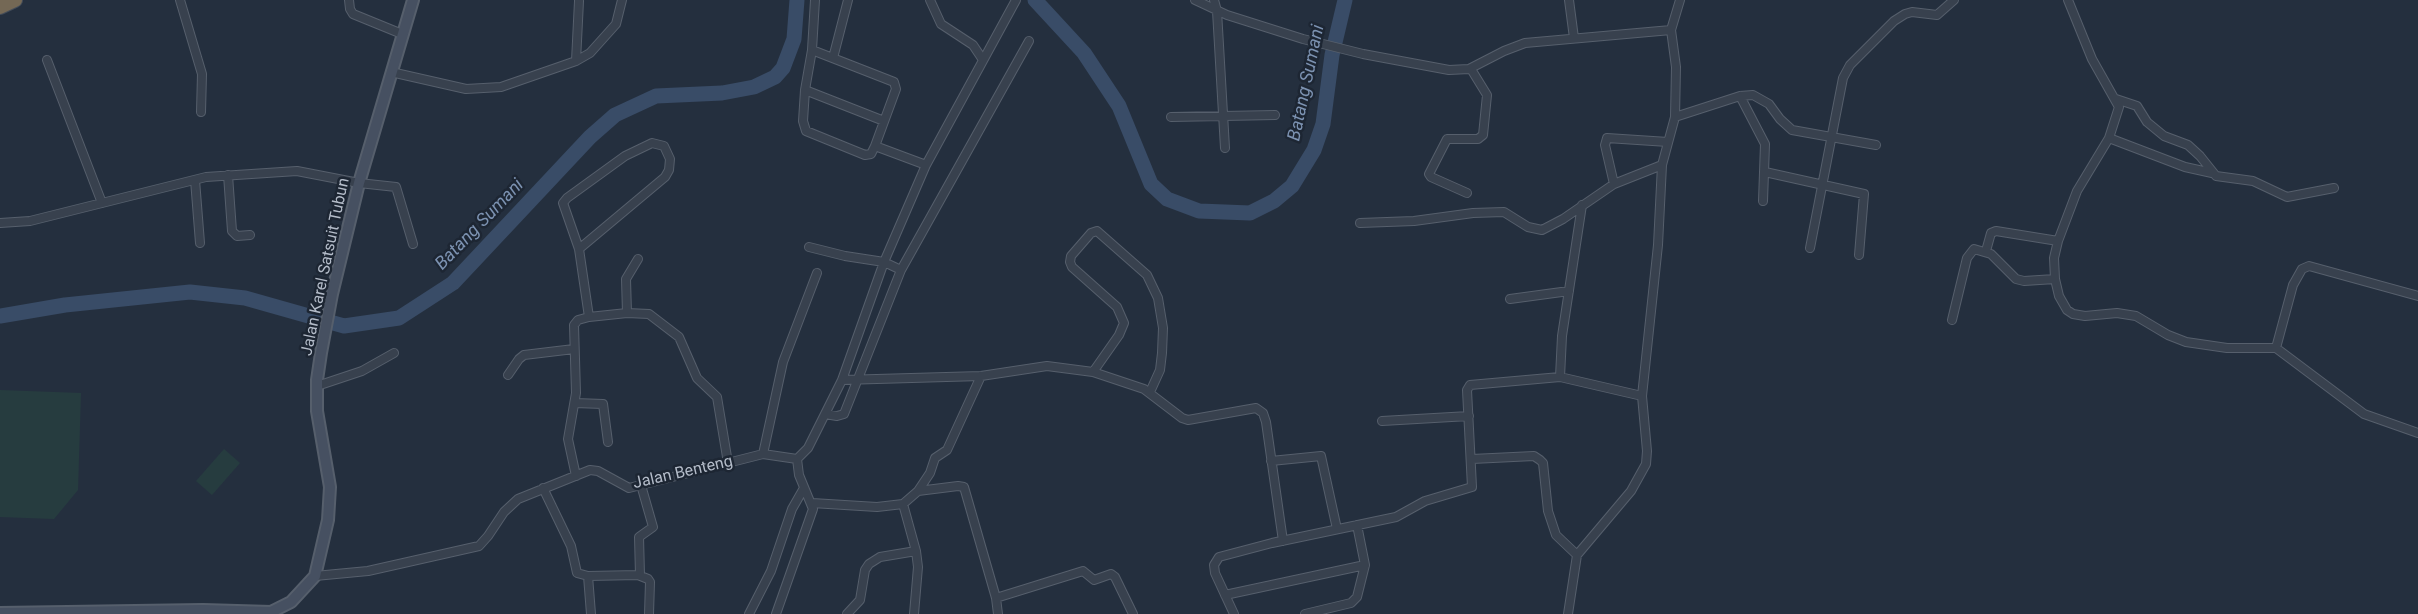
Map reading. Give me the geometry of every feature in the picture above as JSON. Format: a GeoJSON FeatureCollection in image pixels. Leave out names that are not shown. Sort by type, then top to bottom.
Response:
{"type":"FeatureCollection","features":[{"type":"Feature","properties":{"kind":"highway"},"geometry":{"type":"LineString","coordinates":[[0,7],[15,0]]}},
{"type":"Feature","properties":{"kind":"street"},"geometry":{"type":"LineString","coordinates":[[180,0],[202,74],[201,112]]}},
{"type":"Feature","properties":{"kind":"street"},"geometry":{"type":"LineString","coordinates":[[349,0],[353,14],[402,34]]}},
{"type":"Feature","properties":{"kind":"street","name":"Jalan Karel Satsuit Tubun"},"geometry":{"type":"LineString","coordinates":[[3,613],[191,610],[271,613],[291,602],[315,576],[327,528],[330,487],[317,411],[321,353],[332,294],[359,183],[413,0]]}},
{"type":"Feature","properties":{"kind":"street"},"geometry":{"type":"LineString","coordinates":[[391,72],[466,89],[494,88],[576,61],[595,49],[616,24],[622,0]]}},
{"type":"Feature","properties":{"kind":"street"},"geometry":{"type":"LineString","coordinates":[[812,50],[894,82],[896,89],[871,154],[865,155],[809,133],[803,121],[805,90],[812,50],[815,0]]}},
{"type":"Feature","properties":{"kind":"street"},"geometry":{"type":"LineString","coordinates":[[833,58],[848,0]]}},
{"type":"Feature","properties":{"kind":"street"},"geometry":{"type":"LineString","coordinates":[[930,0],[941,24],[973,45],[983,60]]}},
{"type":"Feature","properties":{"kind":"street"},"geometry":{"type":"LineString","coordinates":[[776,614],[813,509],[804,488],[797,459],[808,448],[842,380],[884,262],[926,165],[1016,0]]}},
{"type":"Feature","properties":{"kind":"street"},"geometry":{"type":"LineString","coordinates":[[1195,0],[1217,11],[1303,39],[1363,54],[1449,70],[1471,69],[1504,51],[1525,43],[1671,30]]}},
{"type":"Feature","properties":{"kind":"street"},"geometry":{"type":"LineString","coordinates":[[1214,0],[1217,11],[1221,115],[1225,148]]}},
{"type":"Feature","properties":{"kind":"street"},"geometry":{"type":"LineString","coordinates":[[1569,0],[1574,38]]}},
{"type":"Feature","properties":{"kind":"street"},"geometry":{"type":"LineString","coordinates":[[1568,614],[1577,555],[1631,491],[1643,472],[1647,451],[1642,396],[1659,239],[1662,165],[1675,117],[1676,67],[1671,30],[1680,0]]}},
{"type":"Feature","properties":{"kind":"street"},"geometry":{"type":"LineString","coordinates":[[1810,248],[1843,78],[1850,64],[1894,21],[1905,14],[1912,12],[1937,15],[1954,0]]}},
{"type":"Feature","properties":{"kind":"street"},"geometry":{"type":"LineString","coordinates":[[2068,0],[2092,59],[2119,107],[2109,138],[2077,191],[2058,241],[2054,258],[2055,279],[2062,304],[2073,314],[2100,316],[2117,313],[2136,316],[2168,335],[2186,342],[2227,348],[2276,348],[2364,414],[2418,433]]}},
{"type":"Feature","properties":{"kind":"street"},"geometry":{"type":"LineString","coordinates":[[576,61],[579,1]]}},
{"type":"Feature","properties":{"kind":"street"},"geometry":{"type":"LineString","coordinates":[[825,414],[837,416],[844,414],[901,270],[1029,41]]}},
{"type":"Feature","properties":{"kind":"street"},"geometry":{"type":"LineString","coordinates":[[47,60],[102,203]]}},
{"type":"Feature","properties":{"kind":"street"},"geometry":{"type":"LineString","coordinates":[[1467,193],[1429,174],[1447,139],[1478,139],[1483,135],[1487,95],[1471,69]]}},
{"type":"Feature","properties":{"kind":"street"},"geometry":{"type":"LineString","coordinates":[[805,90],[884,121]]}},
{"type":"Feature","properties":{"kind":"street"},"geometry":{"type":"LineString","coordinates":[[1675,117],[1740,96],[1753,95],[1763,99],[1792,130],[1876,145]]}},
{"type":"Feature","properties":{"kind":"street"},"geometry":{"type":"LineString","coordinates":[[1740,96],[1765,144],[1763,201]]}},
{"type":"Feature","properties":{"kind":"street"},"geometry":{"type":"LineString","coordinates":[[2116,99],[2137,106],[2151,126],[2164,136],[2188,145],[2200,156],[2212,173]]}},
{"type":"Feature","properties":{"kind":"street"},"geometry":{"type":"LineString","coordinates":[[1171,117],[1275,115]]}},
{"type":"Feature","properties":{"kind":"street"},"geometry":{"type":"LineString","coordinates":[[1614,184],[1605,145],[1607,138],[1668,142]]}},
{"type":"Feature","properties":{"kind":"street"},"geometry":{"type":"LineString","coordinates":[[2109,138],[2177,164],[2221,177],[2253,181],[2288,197],[2334,188]]}},
{"type":"Feature","properties":{"kind":"street"},"geometry":{"type":"LineString","coordinates":[[579,249],[665,177],[669,170],[670,159],[664,146],[652,143],[630,153],[564,200],[562,205],[579,249],[589,317]]}},
{"type":"Feature","properties":{"kind":"street"},"geometry":{"type":"LineString","coordinates":[[874,146],[926,165]]}},
{"type":"Feature","properties":{"kind":"street"},"geometry":{"type":"LineString","coordinates":[[1360,223],[1414,221],[1473,213],[1504,212],[1528,227],[1542,230],[1563,219],[1614,184],[1662,165]]}},
{"type":"Feature","properties":{"kind":"street"},"geometry":{"type":"LineString","coordinates":[[0,223],[30,221],[195,180],[228,175],[297,171],[398,188],[413,244]]}},
{"type":"Feature","properties":{"kind":"street"},"geometry":{"type":"LineString","coordinates":[[1765,172],[1864,194],[1859,255]]}},
{"type":"Feature","properties":{"kind":"street"},"geometry":{"type":"LineString","coordinates":[[228,175],[232,231],[237,236],[250,235]]}},
{"type":"Feature","properties":{"kind":"street"},"geometry":{"type":"LineString","coordinates":[[195,180],[200,243]]}},
{"type":"Feature","properties":{"kind":"street"},"geometry":{"type":"LineString","coordinates":[[1560,377],[1562,336],[1582,206]]}},
{"type":"Feature","properties":{"kind":"street"},"geometry":{"type":"LineString","coordinates":[[1093,372],[1119,335],[1124,323],[1117,307],[1074,269],[1070,262],[1071,256],[1091,234],[1097,231],[1147,274],[1158,298],[1163,328],[1162,353],[1160,370],[1150,392]]}},
{"type":"Feature","properties":{"kind":"street"},"geometry":{"type":"LineString","coordinates":[[1986,251],[1991,233],[1996,231],[2058,241]]}},
{"type":"Feature","properties":{"kind":"street"},"geometry":{"type":"LineString","coordinates":[[809,247],[844,256],[884,262],[901,270]]}},
{"type":"Feature","properties":{"kind":"street"},"geometry":{"type":"LineString","coordinates":[[1952,320],[1969,254],[1974,249],[1986,251],[2016,279],[2024,281],[2055,279]]}},
{"type":"Feature","properties":{"kind":"street"},"geometry":{"type":"LineString","coordinates":[[627,313],[626,279],[638,259]]}},
{"type":"Feature","properties":{"kind":"street"},"geometry":{"type":"LineString","coordinates":[[2276,348],[2293,285],[2302,269],[2309,266],[2418,296]]}},
{"type":"Feature","properties":{"kind":"street"},"geometry":{"type":"LineString","coordinates":[[763,454],[783,362],[817,273]]}},
{"type":"Feature","properties":{"kind":"street"},"geometry":{"type":"LineString","coordinates":[[1510,299],[1569,291]]}},
{"type":"Feature","properties":{"kind":"street"},"geometry":{"type":"LineString","coordinates":[[576,476],[568,439],[576,393],[574,325],[578,320],[589,317],[627,313],[649,314],[680,337],[697,378],[714,393],[719,402],[728,463]]}},
{"type":"Feature","properties":{"kind":"street"},"geometry":{"type":"LineString","coordinates":[[508,375],[524,355],[574,349]]}},
{"type":"Feature","properties":{"kind":"street"},"geometry":{"type":"LineString","coordinates":[[317,386],[362,371],[394,353]]}},
{"type":"Feature","properties":{"kind":"street"},"geometry":{"type":"LineString","coordinates":[[842,380],[981,376],[1047,366],[1093,372],[1150,392],[1182,418],[1188,420],[1251,408],[1259,410],[1263,413],[1266,422],[1283,541]]}},
{"type":"Feature","properties":{"kind":"street"},"geometry":{"type":"LineString","coordinates":[[812,503],[877,507],[903,504],[918,491],[930,473],[935,458],[947,450],[981,376]]}},
{"type":"Feature","properties":{"kind":"street"},"geometry":{"type":"LineString","coordinates":[[1234,614],[1215,573],[1214,566],[1219,557],[1378,521],[1396,516],[1425,501],[1472,487],[1467,390],[1472,384],[1560,377],[1642,396]]}},
{"type":"Feature","properties":{"kind":"street"},"geometry":{"type":"LineString","coordinates":[[575,403],[603,404],[608,442]]}},
{"type":"Feature","properties":{"kind":"street"},"geometry":{"type":"LineString","coordinates":[[1382,421],[1469,416]]}},
{"type":"Feature","properties":{"kind":"street","name":"Jalan Benteng"},"geometry":{"type":"LineString","coordinates":[[315,576],[368,571],[479,546],[504,512],[518,499],[590,470],[598,471],[629,488],[763,454],[797,459]]}},
{"type":"Feature","properties":{"kind":"street"},"geometry":{"type":"LineString","coordinates":[[1271,461],[1321,456],[1337,529]]}},
{"type":"Feature","properties":{"kind":"street"},"geometry":{"type":"LineString","coordinates":[[1472,459],[1534,456],[1540,459],[1543,463],[1548,511],[1556,535],[1577,555]]}},
{"type":"Feature","properties":{"kind":"street"},"geometry":{"type":"LineString","coordinates":[[639,575],[639,537],[653,527],[641,485]]}},
{"type":"Feature","properties":{"kind":"street"},"geometry":{"type":"LineString","coordinates":[[918,491],[958,486],[966,489],[996,598],[998,614]]}},
{"type":"Feature","properties":{"kind":"street"},"geometry":{"type":"LineString","coordinates":[[543,488],[571,546],[575,572],[588,576],[639,575],[650,582],[649,614]]}},
{"type":"Feature","properties":{"kind":"street"},"geometry":{"type":"LineString","coordinates":[[749,614],[771,571],[792,510],[804,488]]}},
{"type":"Feature","properties":{"kind":"street"},"geometry":{"type":"LineString","coordinates":[[903,504],[916,551],[918,573],[914,614]]}},
{"type":"Feature","properties":{"kind":"street"},"geometry":{"type":"LineString","coordinates":[[1305,614],[1354,601],[1365,565],[1357,525]]}},
{"type":"Feature","properties":{"kind":"street"},"geometry":{"type":"LineString","coordinates":[[848,614],[860,600],[869,564],[880,557],[916,551]]}},
{"type":"Feature","properties":{"kind":"street"},"geometry":{"type":"LineString","coordinates":[[1226,596],[1365,565]]}},
{"type":"Feature","properties":{"kind":"street"},"geometry":{"type":"LineString","coordinates":[[996,598],[1083,571],[1094,580],[1107,574],[1113,575],[1133,614]]}},
{"type":"Feature","properties":{"kind":"street"},"geometry":{"type":"LineString","coordinates":[[588,576],[591,614]]}},
{"type":"Feature","properties":{"kind":"green space"},"geometry":{"type":"Polygon","coordinates":[[[0,390],[81,393],[78,490],[54,519],[0,517],[0,390]]]}},
{"type":"Feature","properties":{"kind":"green space"},"geometry":{"type":"Polygon","coordinates":[[[224,449],[240,463],[212,495],[196,481],[224,449]]]}},
{"type":"Feature","properties":{"kind":"waterway","name":"Batang Sumani"},"geometry":{"type":"LineString","coordinates":[[0,316],[65,305],[190,292],[245,298],[344,326],[399,318],[453,283],[590,137],[615,115],[656,96],[722,93],[754,87],[775,77],[783,68],[794,39],[797,0]]}},
{"type":"Feature","properties":{"kind":"waterway","name":"Batang Sumani"},"geometry":{"type":"LineString","coordinates":[[1035,0],[1084,53],[1119,106],[1151,184],[1167,199],[1199,211],[1250,213],[1274,201],[1292,186],[1314,150],[1323,124],[1332,55],[1345,0]]}}]}
